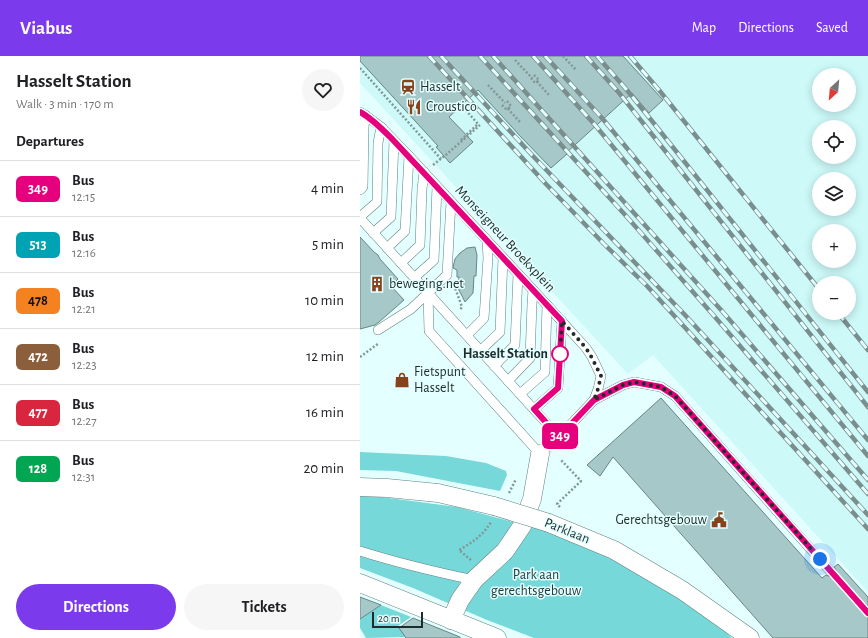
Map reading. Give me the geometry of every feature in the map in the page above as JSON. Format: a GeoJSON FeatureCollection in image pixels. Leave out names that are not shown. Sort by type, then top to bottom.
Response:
{"type":"FeatureCollection","features":[{"type":"Feature","properties":{"kind":"street"},"geometry":{"type":"LineString","coordinates":[[450,620],[460,600],[474,580],[505,551],[522,526],[532,499],[540,454]]}},
{"type":"Feature","properties":{"kind":"street","name":"Parklaan"},"geometry":{"type":"LineString","coordinates":[[360,487],[438,493],[494,506],[549,523],[621,554],[682,590],[750,638]]}},
{"type":"Feature","properties":{"kind":"street"},"geometry":{"type":"LineString","coordinates":[[360,583],[497,638]]}},
{"type":"Feature","properties":{"kind":"lane","name":"Monseigneur Broekxplein"},"geometry":{"type":"LineString","coordinates":[[363,114],[381,127],[424,172],[586,348],[601,376],[594,400]]}},
{"type":"Feature","properties":{"kind":"lane"},"geometry":{"type":"LineString","coordinates":[[360,190],[363,187],[363,114]]}},
{"type":"Feature","properties":{"kind":"lane"},"geometry":{"type":"LineString","coordinates":[[381,127],[378,143],[377,202],[360,217],[559,437]]}},
{"type":"Feature","properties":{"kind":"lane"},"geometry":{"type":"LineString","coordinates":[[373,233],[391,217],[394,141]]}},
{"type":"Feature","properties":{"kind":"lane"},"geometry":{"type":"LineString","coordinates":[[387,248],[405,231],[408,156]]}},
{"type":"Feature","properties":{"kind":"lane"},"geometry":{"type":"LineString","coordinates":[[401,263],[420,245],[424,172]]}},
{"type":"Feature","properties":{"kind":"lane"},"geometry":{"type":"LineString","coordinates":[[414,278],[434,260],[437,187]]}},
{"type":"Feature","properties":{"kind":"lane"},"geometry":{"type":"LineString","coordinates":[[378,330],[411,309],[447,275],[451,202]]}},
{"type":"Feature","properties":{"kind":"lane"},"geometry":{"type":"LineString","coordinates":[[467,335],[484,318],[488,258],[487,241]]}},
{"type":"Feature","properties":{"kind":"lane"},"geometry":{"type":"LineString","coordinates":[[480,350],[500,332],[503,258]]}},
{"type":"Feature","properties":{"kind":"lane"},"geometry":{"type":"LineString","coordinates":[[494,366],[515,345],[518,274]]}},
{"type":"Feature","properties":{"kind":"lane"},"geometry":{"type":"LineString","coordinates":[[508,380],[530,358],[533,290]]}},
{"type":"Feature","properties":{"kind":"lane"},"geometry":{"type":"LineString","coordinates":[[428,293],[429,331],[540,454],[559,437],[594,400],[623,385],[634,382],[661,387],[675,396],[830,571]]}},
{"type":"Feature","properties":{"kind":"lane"},"geometry":{"type":"LineString","coordinates":[[520,394],[545,372],[547,305]]}},
{"type":"Feature","properties":{"kind":"lane"},"geometry":{"type":"LineString","coordinates":[[534,409],[558,388],[562,321]]}},
{"type":"Feature","properties":{"kind":"lane"},"geometry":{"type":"LineString","coordinates":[[360,551],[424,569],[474,580]]}},
{"type":"Feature","properties":{"kind":"path"},"geometry":{"type":"LineString","coordinates":[[562,56],[576,70]]}},
{"type":"Feature","properties":{"kind":"path"},"geometry":{"type":"LineString","coordinates":[[516,59],[536,83],[537,82],[549,95]]}},
{"type":"Feature","properties":{"kind":"path"},"geometry":{"type":"LineString","coordinates":[[360,68],[441,159]]}},
{"type":"Feature","properties":{"kind":"path"},"geometry":{"type":"LineString","coordinates":[[488,86],[504,103],[507,110],[508,109],[520,122]]}},
{"type":"Feature","properties":{"kind":"path"},"geometry":{"type":"LineString","coordinates":[[504,103],[511,106],[508,109]]}},
{"type":"Feature","properties":{"kind":"path"},"geometry":{"type":"LineString","coordinates":[[460,142],[463,137],[478,124],[464,108]]}},
{"type":"Feature","properties":{"kind":"path"},"geometry":{"type":"LineString","coordinates":[[424,172],[480,125]]}},
{"type":"Feature","properties":{"kind":"path"},"geometry":{"type":"LineString","coordinates":[[557,504],[581,481],[561,460]]}},
{"type":"Feature","properties":{"kind":"shaded area"},"geometry":{"type":"Polygon","coordinates":[[[360,56],[868,56],[868,592],[653,355],[628,374],[360,83],[360,56]]]}},
{"type":"Feature","properties":{"kind":"green space"},"geometry":{"type":"Polygon","coordinates":[[[360,452],[446,456],[486,463],[506,471],[507,475],[500,491],[396,471],[360,470],[360,452]]]}},
{"type":"Feature","properties":{"kind":"green space","name":"Park aan gerechtsgebouw"},"geometry":{"type":"Polygon","coordinates":[[[360,496],[374,496],[457,507],[547,531],[592,549],[657,583],[717,623],[732,638],[534,638],[487,620],[413,588],[360,568],[360,496]]]}},
{"type":"Feature","properties":{"kind":"green space"},"geometry":{"type":"Polygon","coordinates":[[[381,605],[411,617],[398,626],[406,637],[366,638],[360,628],[360,619],[381,605]]]}},
{"type":"Feature","properties":{"kind":"building"},"geometry":{"type":"Polygon","coordinates":[[[360,56],[623,56],[663,100],[649,113],[632,93],[551,168],[478,90],[449,117],[473,142],[450,163],[436,147],[438,146],[360,61],[360,56]]]}},
{"type":"Feature","properties":{"kind":"building","name":"beweging.net"},"geometry":{"type":"Polygon","coordinates":[[[360,237],[378,255],[398,279],[391,286],[404,300],[375,325],[360,329],[360,237]]]}},
{"type":"Feature","properties":{"kind":"building"},"geometry":{"type":"Polygon","coordinates":[[[475,247],[477,255],[476,276],[474,276],[473,293],[465,302],[458,288],[459,277],[457,277],[457,270],[453,268],[455,259],[460,253],[467,248],[475,247]]]}},
{"type":"Feature","properties":{"kind":"building","name":"Gerechtsgebouw"},"geometry":{"type":"Polygon","coordinates":[[[661,398],[822,578],[826,575],[831,577],[834,575],[836,570],[834,567],[838,564],[868,597],[868,638],[773,638],[613,457],[600,476],[587,465],[661,398]]]}},
{"type":"Feature","properties":{"kind":"building"},"geometry":{"type":"Polygon","coordinates":[[[360,597],[381,605],[360,619],[360,597]]]}},
{"type":"Feature","properties":{"kind":"building"},"geometry":{"type":"Polygon","coordinates":[[[413,618],[460,638],[406,638],[399,628],[413,618]]]}},
{"type":"Feature","properties":{"kind":"railway"},"geometry":{"type":"LineString","coordinates":[[429,56],[546,184],[647,286],[868,529]]}},
{"type":"Feature","properties":{"kind":"railway"},"geometry":{"type":"LineString","coordinates":[[441,56],[532,155],[686,316],[868,515]]}},
{"type":"Feature","properties":{"kind":"railway"},"geometry":{"type":"LineString","coordinates":[[480,56],[627,217],[868,494]]}},
{"type":"Feature","properties":{"kind":"railway"},"geometry":{"type":"LineString","coordinates":[[493,56],[722,311],[868,480]]}},
{"type":"Feature","properties":{"kind":"railway"},"geometry":{"type":"LineString","coordinates":[[533,56],[595,125],[868,456]]}},
{"type":"Feature","properties":{"kind":"railway"},"geometry":{"type":"LineString","coordinates":[[545,56],[602,118],[868,440]]}},
{"type":"Feature","properties":{"kind":"railway"},"geometry":{"type":"LineString","coordinates":[[586,56],[620,94],[868,407]]}},
{"type":"Feature","properties":{"kind":"railway"},"geometry":{"type":"LineString","coordinates":[[597,56],[652,121],[868,392]]}},
{"type":"Feature","properties":{"kind":"railway"},"geometry":{"type":"LineString","coordinates":[[630,56],[812,280]]}},
{"type":"Feature","properties":{"kind":"railway"},"geometry":{"type":"LineString","coordinates":[[844,320],[868,350]]}},
{"type":"Feature","properties":{"kind":"bus line","name":"349"},"geometry":{"type":"LineString","coordinates":[[360,112],[381,127],[562,321],[558,388],[534,409],[559,437],[594,400],[610,391],[634,382],[661,387],[675,396],[868,613]]}},
{"type":"Feature","properties":{"kind":"place","name":"Hasselt"},"geometry":{"type":"Point","coordinates":[408,87]}},
{"type":"Feature","properties":{"kind":"place","name":"Croustico"},"geometry":{"type":"Point","coordinates":[414,107]}},
{"type":"Feature","properties":{"kind":"place","name":"beweging.net"},"geometry":{"type":"Point","coordinates":[377,284]}},
{"type":"Feature","properties":{"kind":"place","name":"Hasselt Station"},"geometry":{"type":"Point","coordinates":[560,354]}},
{"type":"Feature","properties":{"kind":"place","name":"Fietspunt Hasselt"},"geometry":{"type":"Point","coordinates":[402,380]}},
{"type":"Feature","properties":{"kind":"place","name":"Gerechtsgebouw"},"geometry":{"type":"Point","coordinates":[719,520]}},
{"type":"Feature","properties":{"kind":"route"},"geometry":{"type":"LineString","coordinates":[[560,354],[562,321],[586,348],[601,376],[594,400],[623,385],[634,382],[661,387],[675,396],[820,559]]}}]}
